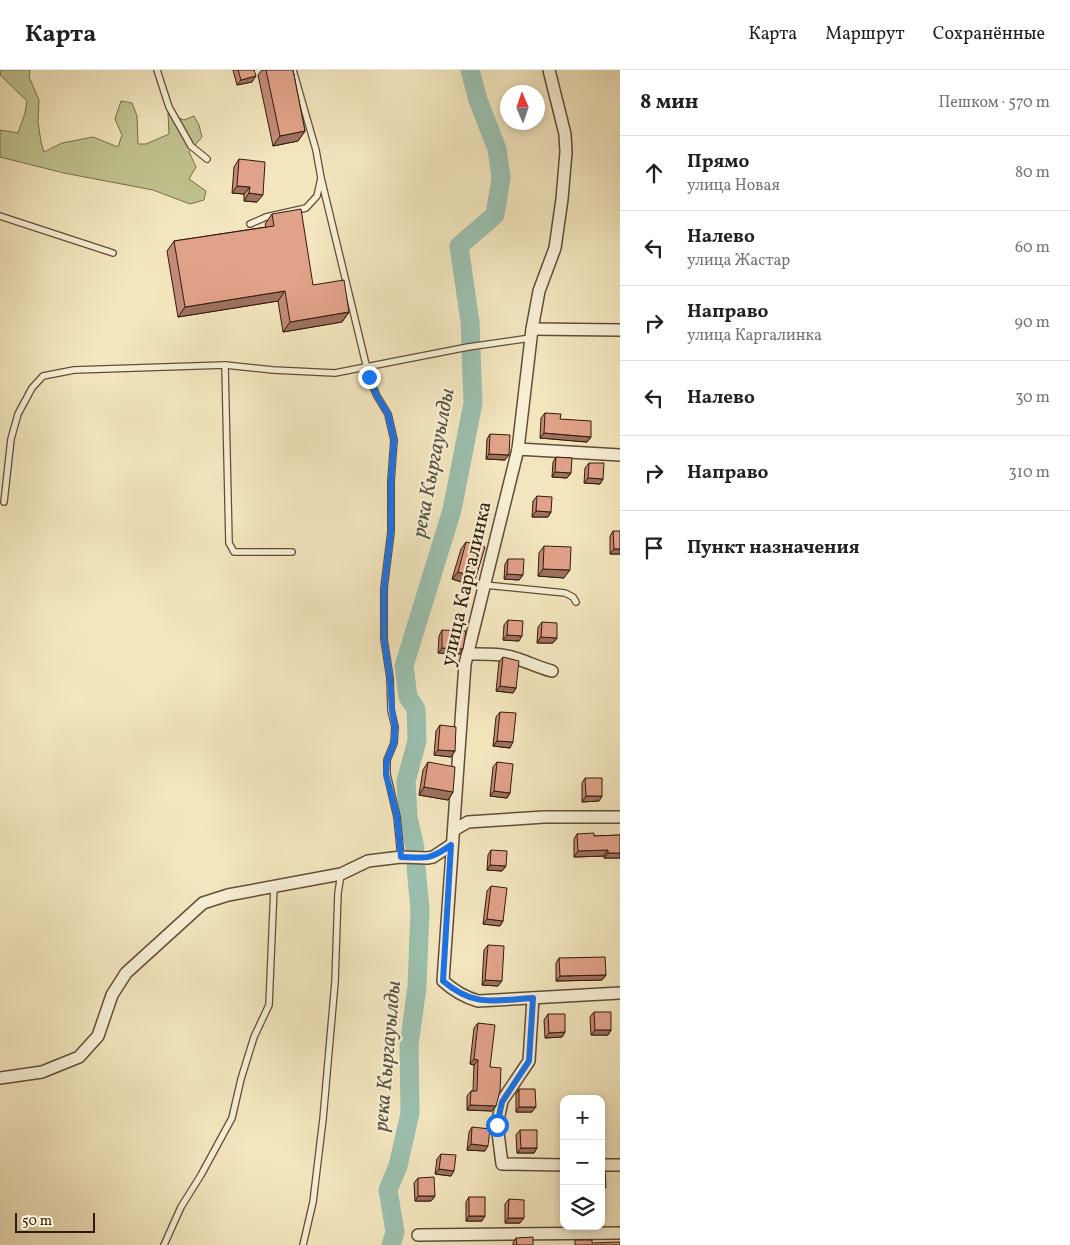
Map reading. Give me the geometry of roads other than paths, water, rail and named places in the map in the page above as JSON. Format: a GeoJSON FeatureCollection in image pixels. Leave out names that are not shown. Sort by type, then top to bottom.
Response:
{"type":"FeatureCollection","features":[{"type":"Feature","properties":{"kind":"street","name":"улица Каргалинка"},"geometry":{"type":"LineString","coordinates":[[533,998],[478,1001],[455,991],[443,981],[465,664],[518,449],[531,333],[539,291],[555,248],[562,199],[566,134],[549,70]]}},
{"type":"Feature","properties":{"kind":"street"},"geometry":{"type":"LineString","coordinates":[[531,333],[620,330]]}},
{"type":"Feature","properties":{"kind":"street"},"geometry":{"type":"LineString","coordinates":[[518,449],[620,455]]}},
{"type":"Feature","properties":{"kind":"street"},"geometry":{"type":"LineString","coordinates":[[468,654],[494,654],[518,658],[537,668],[552,670]]}},
{"type":"Feature","properties":{"kind":"street"},"geometry":{"type":"LineString","coordinates":[[454,830],[468,822],[544,817],[620,817]]}},
{"type":"Feature","properties":{"kind":"street"},"geometry":{"type":"LineString","coordinates":[[0,1078],[42,1072],[79,1057],[98,1036],[112,995],[126,973],[203,903],[228,895],[341,874],[368,861],[401,857],[427,858],[451,845]]}},
{"type":"Feature","properties":{"kind":"street"},"geometry":{"type":"LineString","coordinates":[[560,1165],[502,1164],[497,1125],[502,1102],[529,1061],[533,998],[620,993]]}},
{"type":"Feature","properties":{"kind":"street"},"geometry":{"type":"LineString","coordinates":[[605,1165],[620,1165]]}},
{"type":"Feature","properties":{"kind":"street"},"geometry":{"type":"LineString","coordinates":[[418,1235],[463,1239],[620,1232]]}},
{"type":"Feature","properties":{"kind":"lane"},"geometry":{"type":"LineString","coordinates":[[157,70],[169,107],[191,146],[207,159]]}},
{"type":"Feature","properties":{"kind":"lane"},"geometry":{"type":"LineString","coordinates":[[293,70],[316,150],[321,178],[367,367],[377,396],[388,414],[394,440],[391,481],[391,532],[384,588],[384,639],[395,727],[394,743],[387,760],[386,774],[397,816],[401,857]]}},
{"type":"Feature","properties":{"kind":"lane"},"geometry":{"type":"LineString","coordinates":[[250,224],[266,217],[306,208],[316,196],[321,178]]}},
{"type":"Feature","properties":{"kind":"lane"},"geometry":{"type":"LineString","coordinates":[[0,216],[113,253]]}},
{"type":"Feature","properties":{"kind":"lane"},"geometry":{"type":"LineString","coordinates":[[4,502],[11,439],[18,414],[32,388],[43,376],[74,370],[224,365],[335,373],[476,346],[531,333]]}},
{"type":"Feature","properties":{"kind":"lane"},"geometry":{"type":"LineString","coordinates":[[224,365],[229,543],[234,552],[292,552]]}},
{"type":"Feature","properties":{"kind":"lane"},"geometry":{"type":"LineString","coordinates":[[485,585],[565,593],[573,597],[576,602]]}},
{"type":"Feature","properties":{"kind":"lane"},"geometry":{"type":"LineString","coordinates":[[303,1245],[312,1202],[322,1120],[334,982],[338,893],[341,874]]}},
{"type":"Feature","properties":{"kind":"lane"},"geometry":{"type":"LineString","coordinates":[[164,1245],[181,1207],[202,1175],[232,1118],[241,1079],[254,1037],[269,1005],[274,887]]}},
{"type":"Feature","properties":{"kind":"waterway","name":"река Кыргауылды"},"geometry":{"type":"LineString","coordinates":[[415,848],[408,817],[406,781],[417,741],[416,709],[408,697],[404,666],[452,510],[473,403],[470,322],[459,246],[495,215],[501,178],[497,149],[478,100],[470,70]]}},
{"type":"Feature","properties":{"kind":"waterway","name":"река Кыргауылды"},"geometry":{"type":"LineString","coordinates":[[391,1245],[395,1232],[388,1190],[398,1166],[410,1113],[409,1045],[417,987],[420,910],[416,867]]}}]}
